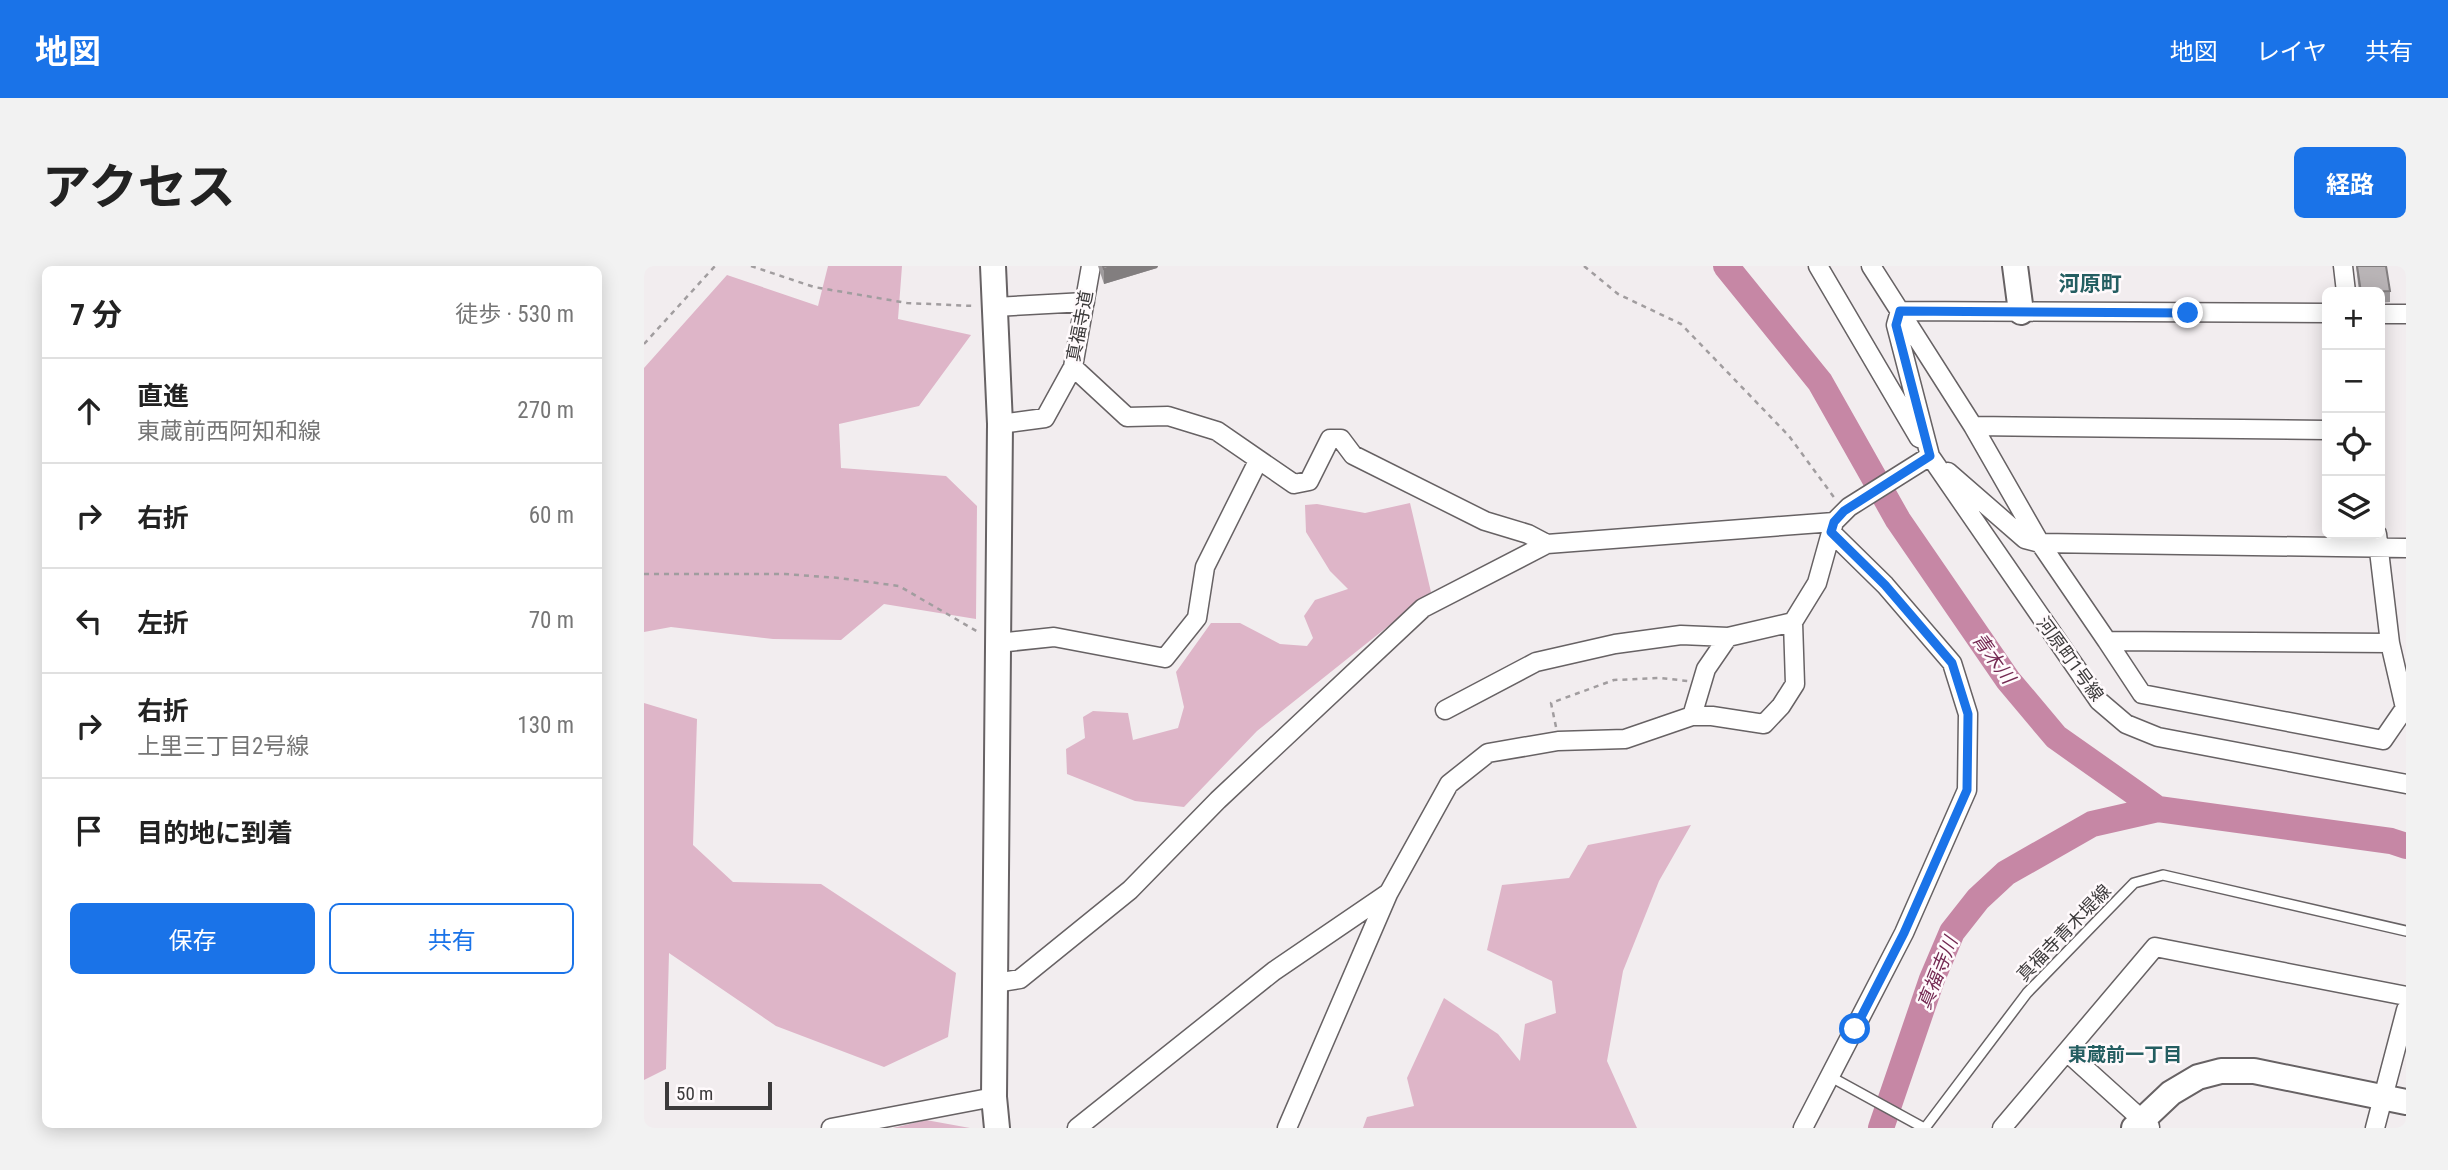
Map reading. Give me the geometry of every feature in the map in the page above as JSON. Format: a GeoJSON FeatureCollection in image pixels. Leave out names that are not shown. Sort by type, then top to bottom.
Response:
{"type":"FeatureCollection","features":[{"type":"Feature","properties":{"kind":"street"},"geometry":{"type":"LineString","coordinates":[[993,266],[1000,424],[994,1097],[997,1128]]}},
{"type":"Feature","properties":{"kind":"street","name":"真福寺道"},"geometry":{"type":"LineString","coordinates":[[1000,424],[1045,418],[1073,367],[1091,266]]}},
{"type":"Feature","properties":{"kind":"street"},"geometry":{"type":"LineString","coordinates":[[1818,266],[1930,456],[2025,539],[2040,543],[2378,541],[2406,548]]}},
{"type":"Feature","properties":{"kind":"street"},"geometry":{"type":"LineString","coordinates":[[1871,266],[1973,426],[2040,543],[2142,694],[2383,740],[2405,708],[2390,643],[2378,541]]}},
{"type":"Feature","properties":{"kind":"street"},"geometry":{"type":"LineString","coordinates":[[2015,266],[2021,312]]}},
{"type":"Feature","properties":{"kind":"street"},"geometry":{"type":"LineString","coordinates":[[2343,266],[2345,287]]}},
{"type":"Feature","properties":{"kind":"street"},"geometry":{"type":"LineString","coordinates":[[995,307],[1085,302]]}},
{"type":"Feature","properties":{"kind":"street"},"geometry":{"type":"LineString","coordinates":[[1900,311],[1896,325],[1930,456]]}},
{"type":"Feature","properties":{"kind":"street"},"geometry":{"type":"LineString","coordinates":[[1900,311],[2322,313]]}},
{"type":"Feature","properties":{"kind":"street"},"geometry":{"type":"LineString","coordinates":[[2385,314],[2406,314]]}},
{"type":"Feature","properties":{"kind":"street"},"geometry":{"type":"LineString","coordinates":[[1073,367],[1127,417],[1168,416],[1217,432],[1294,484],[1309,481],[1331,439],[1341,439],[1353,455],[1485,521],[1528,534],[1547,544]]}},
{"type":"Feature","properties":{"kind":"street"},"geometry":{"type":"LineString","coordinates":[[1973,426],[2322,430]]}},
{"type":"Feature","properties":{"kind":"street"},"geometry":{"type":"LineString","coordinates":[[995,983],[1020,979],[1130,890],[1218,800],[1423,608],[1547,544],[1840,518],[1930,456]]}},
{"type":"Feature","properties":{"kind":"street","name":"河原町1号線"},"geometry":{"type":"LineString","coordinates":[[1930,456],[2083,682],[2099,701],[2126,724],[2158,737],[2406,784]]}},
{"type":"Feature","properties":{"kind":"street"},"geometry":{"type":"LineString","coordinates":[[998,643],[1055,637],[1164,658],[1196,618],[1205,567],[1258,461]]}},
{"type":"Feature","properties":{"kind":"street"},"geometry":{"type":"LineString","coordinates":[[1286,1128],[1388,894],[1449,784],[1488,753],[1558,741],[1625,739],[1692,716],[1712,716],[1764,724],[1781,706],[1795,684],[1793,622],[1818,583],[1840,518]]}},
{"type":"Feature","properties":{"kind":"street"},"geometry":{"type":"LineString","coordinates":[[1803,1128],[1904,933],[1967,790],[1968,714],[1952,663],[1885,585],[1840,518]]}},
{"type":"Feature","properties":{"kind":"street"},"geometry":{"type":"LineString","coordinates":[[1446,710],[1536,662],[1615,644],[1681,635],[1728,637],[1793,622]]}},
{"type":"Feature","properties":{"kind":"street"},"geometry":{"type":"LineString","coordinates":[[1692,716],[1706,669],[1728,637]]}},
{"type":"Feature","properties":{"kind":"street"},"geometry":{"type":"LineString","coordinates":[[2107,641],[2390,643]]}},
{"type":"Feature","properties":{"kind":"street"},"geometry":{"type":"LineString","coordinates":[[1077,1128],[1273,971],[1388,894]]}},
{"type":"Feature","properties":{"kind":"street"},"geometry":{"type":"LineString","coordinates":[[2001,1128],[2155,947],[2406,996]]}},
{"type":"Feature","properties":{"kind":"street"},"geometry":{"type":"LineString","coordinates":[[2375,1128],[2395,1100],[2406,1010]]}},
{"type":"Feature","properties":{"kind":"street"},"geometry":{"type":"LineString","coordinates":[[2067,1052],[2142,1125],[2171,1093],[2198,1077],[2221,1071],[2254,1071],[2395,1100]]}},
{"type":"Feature","properties":{"kind":"street"},"geometry":{"type":"LineString","coordinates":[[831,1128],[994,1097]]}},
{"type":"Feature","properties":{"kind":"lane","name":"真福寺青木堤線"},"geometry":{"type":"LineString","coordinates":[[1925,1128],[2027,993],[2134,883],[2163,875],[2406,930]]}},
{"type":"Feature","properties":{"kind":"lane"},"geometry":{"type":"LineString","coordinates":[[1831,1077],[1925,1128]]}},
{"type":"Feature","properties":{"kind":"path"},"geometry":{"type":"LineString","coordinates":[[644,344],[715,266]]}},
{"type":"Feature","properties":{"kind":"path"},"geometry":{"type":"LineString","coordinates":[[751,266],[814,287],[907,303],[995,307]]}},
{"type":"Feature","properties":{"kind":"path"},"geometry":{"type":"LineString","coordinates":[[1584,266],[1618,294],[1681,324],[1789,436],[1840,518]]}},
{"type":"Feature","properties":{"kind":"path"},"geometry":{"type":"LineString","coordinates":[[644,574],[785,574],[899,586],[998,643]]}},
{"type":"Feature","properties":{"kind":"path"},"geometry":{"type":"LineString","coordinates":[[1558,741],[1551,703],[1614,680],[1660,678],[1702,683]]}},
{"type":"Feature","properties":{"kind":"shaded area"},"geometry":{"type":"Polygon","coordinates":[[[828,266],[902,266],[898,319],[971,335],[919,406],[839,424],[841,468],[946,476],[977,506],[976,619],[884,604],[841,640],[773,639],[671,627],[644,632],[644,368],[727,275],[818,306],[828,266]]]}},
{"type":"Feature","properties":{"kind":"shaded area"},"geometry":{"type":"Polygon","coordinates":[[[1410,503],[1431,592],[1257,731],[1184,807],[1135,801],[1067,774],[1066,749],[1085,738],[1083,717],[1093,711],[1128,713],[1133,740],[1178,728],[1184,707],[1176,672],[1211,623],[1240,623],[1280,644],[1307,646],[1313,638],[1304,616],[1315,600],[1348,589],[1330,571],[1306,532],[1305,505],[1317,504],[1365,513],[1410,503]]]}},
{"type":"Feature","properties":{"kind":"shaded area"},"geometry":{"type":"Polygon","coordinates":[[[644,703],[697,719],[693,845],[733,882],[821,884],[956,973],[948,1037],[884,1067],[776,1026],[669,953],[666,1069],[644,1080],[644,703]]]}},
{"type":"Feature","properties":{"kind":"shaded area"},"geometry":{"type":"Polygon","coordinates":[[[1691,825],[1659,881],[1623,971],[1607,1061],[1637,1128],[1363,1128],[1367,1117],[1414,1106],[1407,1078],[1444,998],[1498,1034],[1520,1061],[1525,1024],[1556,1013],[1552,981],[1487,950],[1502,885],[1569,878],[1588,845],[1691,825]]]}},
{"type":"Feature","properties":{"kind":"shaded area"},"geometry":{"type":"Polygon","coordinates":[[[926,1120],[970,1128],[893,1128],[926,1120]]]}},
{"type":"Feature","properties":{"kind":"building"},"geometry":{"type":"Polygon","coordinates":[[[2357,266],[2386,266],[2390,291],[2385,291],[2385,287],[2360,287],[2357,266]]]}},
{"type":"Feature","properties":{"kind":"waterway","name":"青木川"},"geometry":{"type":"LineString","coordinates":[[1726,266],[1820,382],[1898,520],[2008,680],[2056,737],[2158,809],[2391,841],[2406,846]]}},
{"type":"Feature","properties":{"kind":"waterway","name":"真福寺川"},"geometry":{"type":"LineString","coordinates":[[1881,1128],[1932,979],[1952,932],[1978,899],[2006,873],[2092,824],[2158,809]]}},
{"type":"Feature","properties":{"kind":"district","name":"河原町"},"geometry":{"type":"Point","coordinates":[2090,284]}},
{"type":"Feature","properties":{"kind":"district","name":"東蔵前一丁目"},"geometry":{"type":"Point","coordinates":[2125,1054]}},
{"type":"Feature","properties":{"kind":"route"},"geometry":{"type":"LineString","coordinates":[[1855,1029],[1904,933],[1967,790],[1968,714],[1952,663],[1885,585],[1831,532],[1834,522],[1844,511],[1930,456],[1896,325],[1900,311],[2188,313]]}}]}
